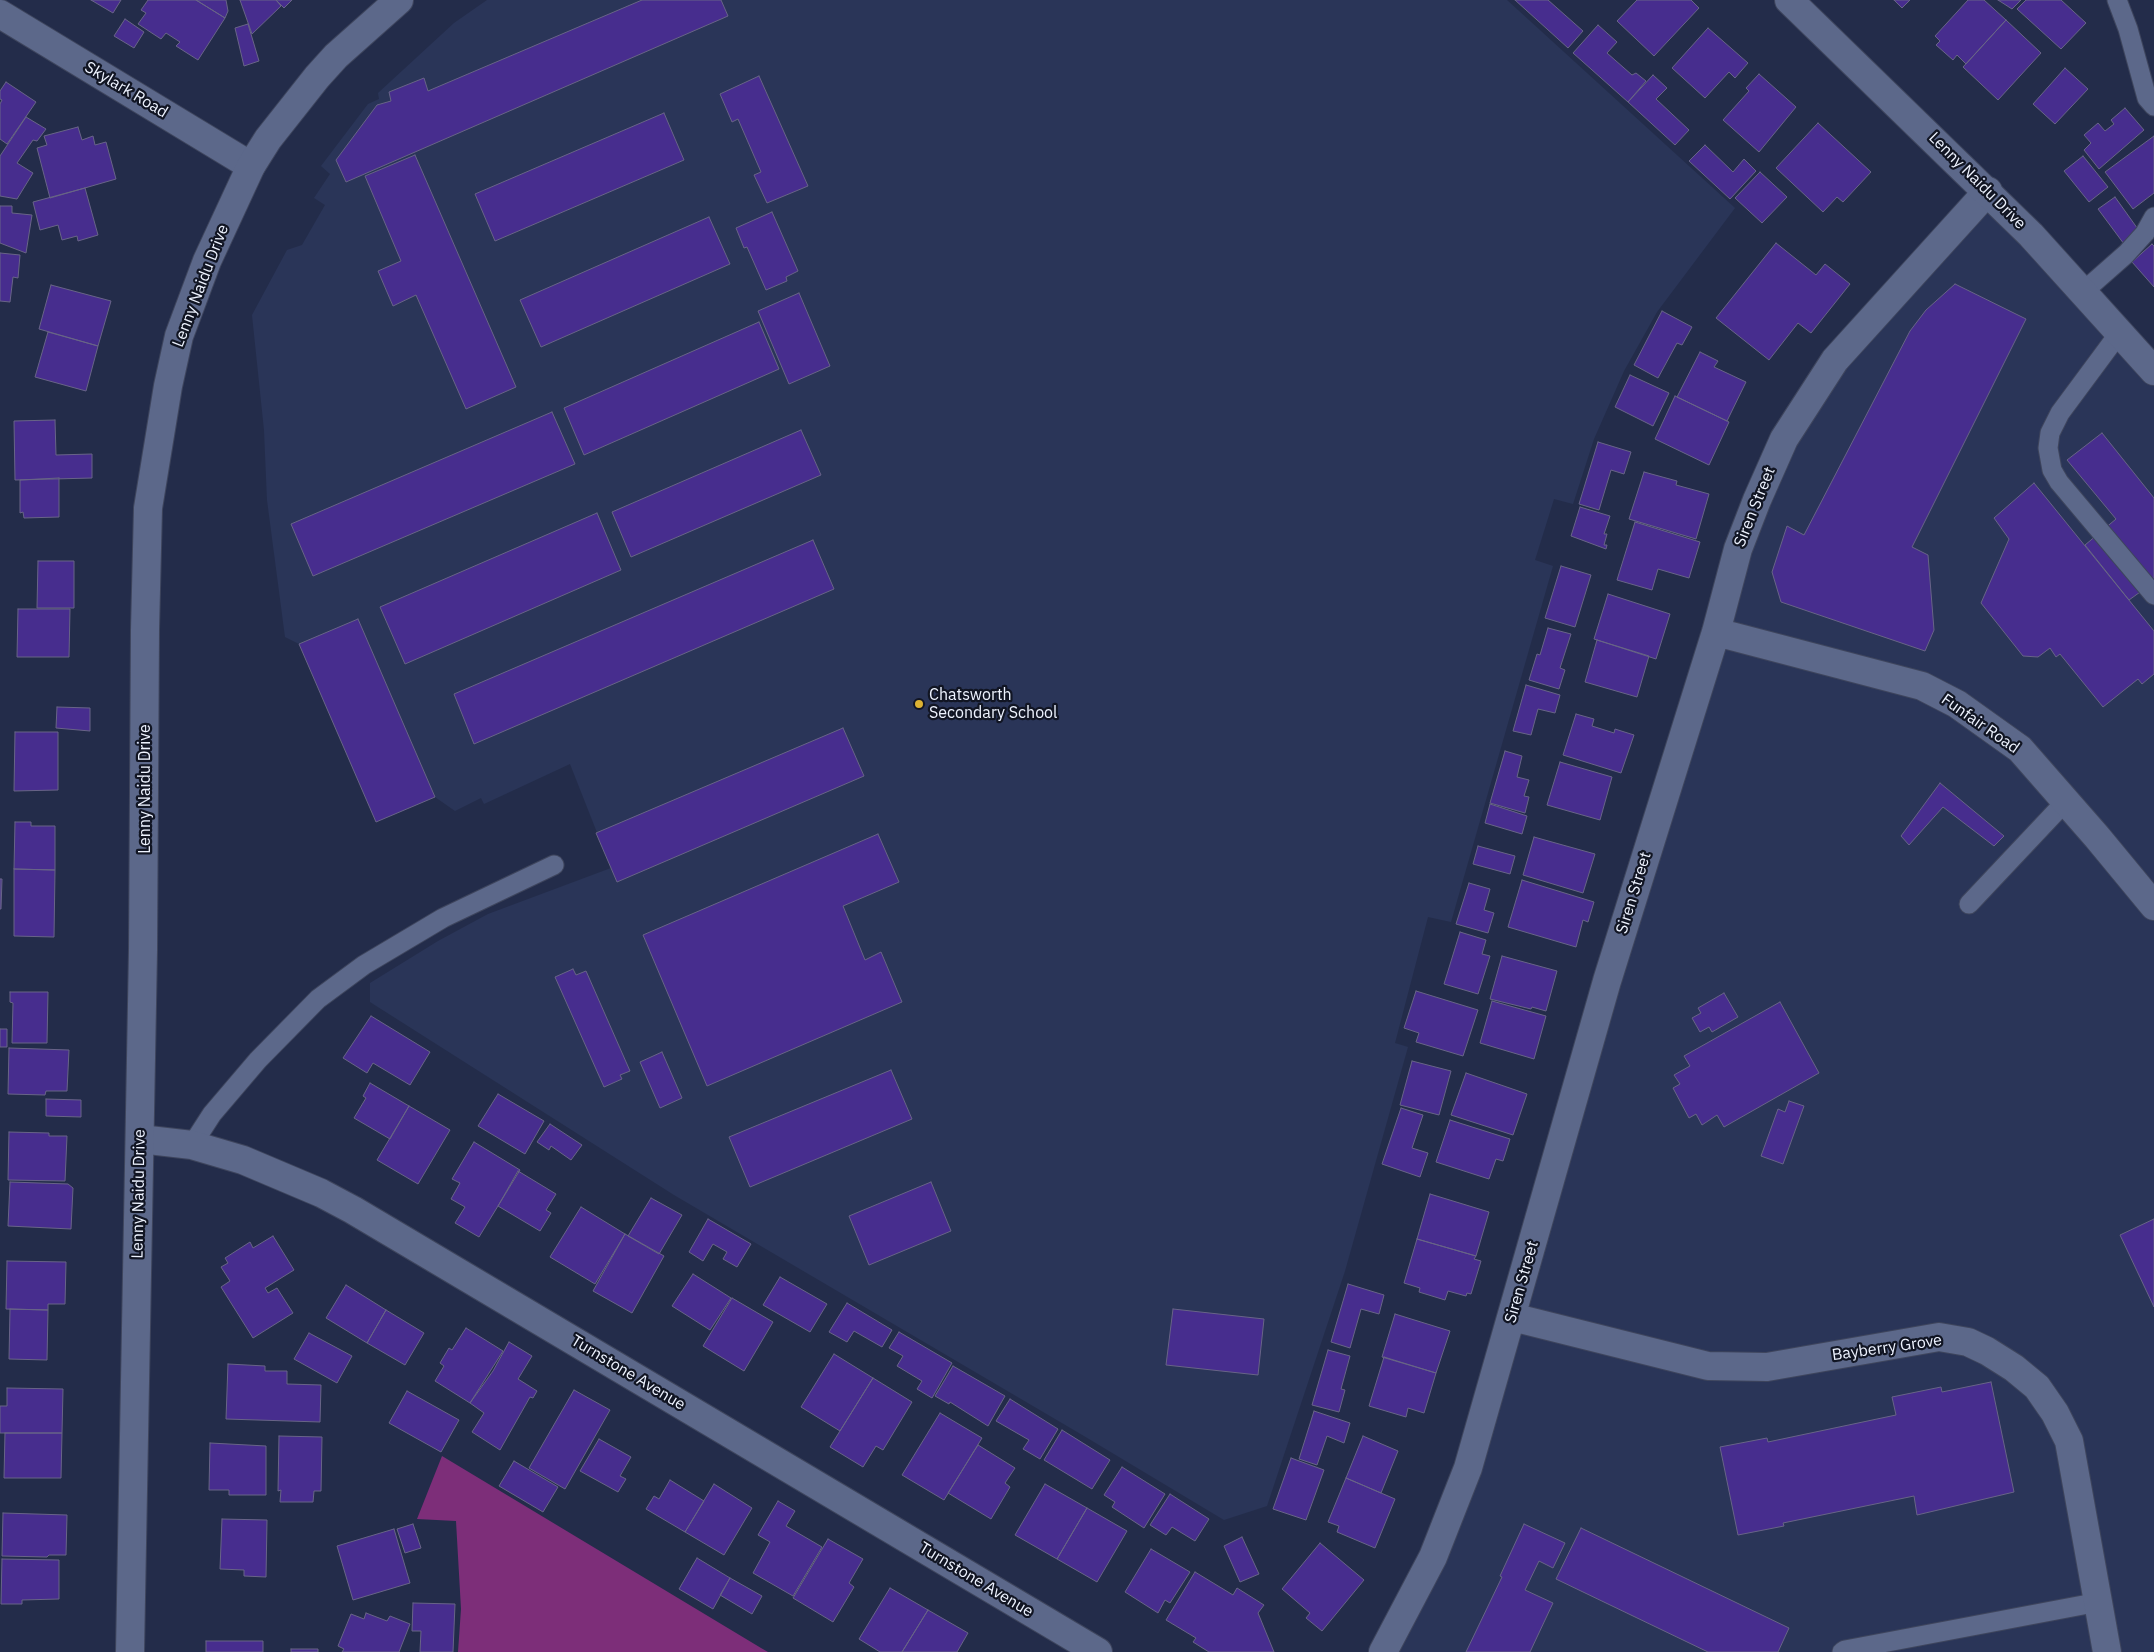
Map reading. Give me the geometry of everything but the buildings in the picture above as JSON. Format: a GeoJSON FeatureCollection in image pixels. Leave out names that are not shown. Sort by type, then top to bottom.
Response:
{"type":"FeatureCollection","features":[{"type":"Feature","properties":{"kind":"street","name":"Lenny Naidu Drive"},"geometry":{"type":"LineString","coordinates":[[130,1652],[140,1139],[148,508],[168,386],[179,336],[207,261],[251,166],[268,139],[317,77],[336,56],[399,0]]}},
{"type":"Feature","properties":{"kind":"street","name":"Lenny Naidu Drive"},"geometry":{"type":"LineString","coordinates":[[1790,0],[1988,191],[2084,292],[2154,372]]}},
{"type":"Feature","properties":{"kind":"street","name":"Skylark Road"},"geometry":{"type":"LineString","coordinates":[[0,14],[251,166]]}},
{"type":"Feature","properties":{"kind":"street","name":"Siren Street"},"geometry":{"type":"LineString","coordinates":[[1384,1652],[1433,1558],[1468,1468],[1607,982],[1716,632],[1738,549],[1784,439],[1804,404],[1835,360],[1988,191]]}},
{"type":"Feature","properties":{"kind":"street","name":"Funfair Road"},"geometry":{"type":"LineString","coordinates":[[1716,632],[1922,686],[1957,704],[2020,749],[2154,906]]}},
{"type":"Feature","properties":{"kind":"street","name":"Turnstone Avenue"},"geometry":{"type":"LineString","coordinates":[[140,1139],[192,1145],[261,1167],[321,1193],[353,1210],[1098,1652]]}},
{"type":"Feature","properties":{"kind":"street","name":"Bayberry Grove"},"geometry":{"type":"LineString","coordinates":[[1512,1317],[1708,1366],[1767,1367],[1939,1337],[1968,1342],[1987,1351],[2014,1368],[2037,1387],[2056,1413],[2069,1441],[2107,1652]]}},
{"type":"Feature","properties":{"kind":"lane"},"geometry":{"type":"LineString","coordinates":[[2117,0],[2128,29],[2147,98],[2154,106]]}},
{"type":"Feature","properties":{"kind":"lane"},"geometry":{"type":"LineString","coordinates":[[2084,292],[2126,254],[2145,233],[2154,217]]}},
{"type":"Feature","properties":{"kind":"lane"},"geometry":{"type":"LineString","coordinates":[[2120,332],[2060,412],[2050,433],[2048,448],[2052,470],[2059,482],[2154,595]]}},
{"type":"Feature","properties":{"kind":"lane"},"geometry":{"type":"LineString","coordinates":[[1969,904],[2066,801]]}},
{"type":"Feature","properties":{"kind":"lane"},"geometry":{"type":"LineString","coordinates":[[192,1145],[212,1114],[258,1060],[318,1000],[364,966],[443,918],[554,865]]}},
{"type":"Feature","properties":{"kind":"lane"},"geometry":{"type":"LineString","coordinates":[[1842,1652],[2099,1602]]}},
{"type":"Feature","properties":{"kind":"shaded area","name":"Chatsworth Secondary School"},"geometry":{"type":"Polygon","coordinates":[[[487,0],[1507,0],[1735,208],[1657,312],[1624,371],[1594,439],[1573,504],[1554,499],[1535,560],[1553,566],[1451,922],[1428,917],[1395,1043],[1408,1047],[1345,1271],[1267,1506],[1224,1520],[674,1195],[370,1002],[370,983],[438,941],[488,914],[611,868],[570,764],[484,804],[481,798],[455,811],[435,797],[376,822],[299,644],[285,637],[267,500],[264,430],[252,315],[287,250],[302,245],[325,205],[314,198],[330,174],[321,166],[368,104],[379,99],[378,93],[454,23],[487,0]]]}},
{"type":"Feature","properties":{"kind":"shaded area"},"geometry":{"type":"Polygon","coordinates":[[[1989,194],[2154,376],[2154,1652],[1384,1652],[1435,1557],[1784,439],[1989,194]]]}},
{"type":"Feature","properties":{"kind":"shaded area"},"geometry":{"type":"Polygon","coordinates":[[[442,1456],[768,1652],[458,1652],[461,1609],[456,1521],[417,1519],[442,1456]]]}},
{"type":"Feature","properties":{"kind":"place","name":"Chatsworth Secondary School"},"geometry":{"type":"Point","coordinates":[919,704]}}]}
